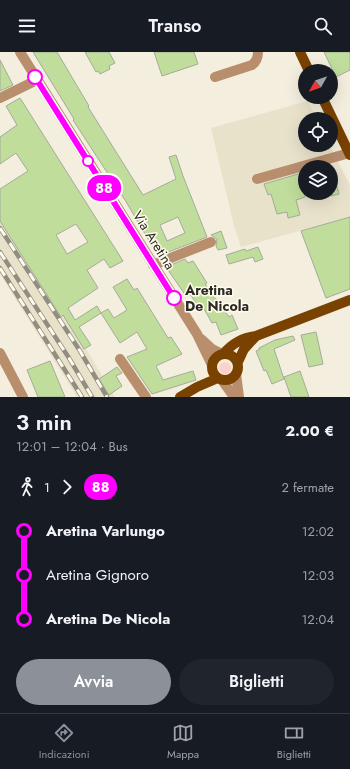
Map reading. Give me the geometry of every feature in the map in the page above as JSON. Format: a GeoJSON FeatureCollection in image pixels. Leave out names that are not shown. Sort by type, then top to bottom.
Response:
{"type":"FeatureCollection","features":[{"type":"Feature","properties":{"kind":"main road"},"geometry":{"type":"LineString","coordinates":[[300,52],[306,64]]}},
{"type":"Feature","properties":{"kind":"main road"},"geometry":{"type":"LineString","coordinates":[[325,104],[350,154]]}},
{"type":"Feature","properties":{"kind":"main road"},"geometry":{"type":"LineString","coordinates":[[197,386],[212,367],[216,357],[238,341],[256,336],[350,300]]}},
{"type":"Feature","properties":{"kind":"main road"},"geometry":{"type":"LineString","coordinates":[[238,362],[244,349],[256,336]]}},
{"type":"Feature","properties":{"kind":"main road","name":"Via Aretina"},"geometry":{"type":"LineString","coordinates":[[222,354],[230,354],[234,356],[239,366],[236,374]]}},
{"type":"Feature","properties":{"kind":"main road","name":"Via Aretina"},"geometry":{"type":"LineString","coordinates":[[212,367],[213,373],[220,379]]}},
{"type":"Feature","properties":{"kind":"main road"},"geometry":{"type":"LineString","coordinates":[[180,397],[197,386],[220,379],[232,379],[236,374]]}},
{"type":"Feature","properties":{"kind":"street","name":"Via Aretina"},"geometry":{"type":"LineString","coordinates":[[20,52],[196,334],[212,367]]}},
{"type":"Feature","properties":{"kind":"street"},"geometry":{"type":"LineString","coordinates":[[215,77],[252,65],[255,63],[258,52]]}},
{"type":"Feature","properties":{"kind":"street"},"geometry":{"type":"LineString","coordinates":[[0,98],[37,80]]}},
{"type":"Feature","properties":{"kind":"street"},"geometry":{"type":"LineString","coordinates":[[257,179],[350,154]]}},
{"type":"Feature","properties":{"kind":"street"},"geometry":{"type":"LineString","coordinates":[[153,266],[211,242]]}},
{"type":"Feature","properties":{"kind":"street","name":"Via Aretina"},"geometry":{"type":"LineString","coordinates":[[196,334],[207,345],[222,354]]}},
{"type":"Feature","properties":{"kind":"street"},"geometry":{"type":"LineString","coordinates":[[0,353],[23,397]]}},
{"type":"Feature","properties":{"kind":"street"},"geometry":{"type":"LineString","coordinates":[[120,360],[146,397]]}},
{"type":"Feature","properties":{"kind":"street","name":"Via Aretina"},"geometry":{"type":"LineString","coordinates":[[235,397],[236,374]]}},
{"type":"Feature","properties":{"kind":"street","name":"Via Aretina"},"geometry":{"type":"LineString","coordinates":[[220,379],[235,397]]}},
{"type":"Feature","properties":{"kind":"shaded area"},"geometry":{"type":"Polygon","coordinates":[[[298,104],[310,104],[314,112],[298,112],[298,152],[333,152],[330,155],[337,160],[298,160],[298,200],[338,200],[338,162],[350,185],[350,217],[241,247],[234,226],[211,128],[298,104]]]}},
{"type":"Feature","properties":{"kind":"shaded area"},"geometry":{"type":"Polygon","coordinates":[[[0,216],[77,334],[115,397],[77,397],[0,274],[0,216]]]}},
{"type":"Feature","properties":{"kind":"shaded area"},"geometry":{"type":"Polygon","coordinates":[[[223,362],[227,362],[231,368],[227,374],[223,374],[219,370],[219,366],[223,362]]]}},
{"type":"Feature","properties":{"kind":"building"},"geometry":{"type":"Polygon","coordinates":[[[33,52],[57,52],[89,106],[88,107],[143,195],[176,179],[169,157],[176,155],[207,237],[158,256],[125,200],[73,120],[74,119],[33,52]],[[178,217],[160,225],[167,241],[185,233],[178,217]]]}},
{"type":"Feature","properties":{"kind":"building"},"geometry":{"type":"Polygon","coordinates":[[[85,52],[109,52],[115,63],[109,66],[110,69],[100,74],[98,71],[96,72],[85,52]]]}},
{"type":"Feature","properties":{"kind":"building"},"geometry":{"type":"Polygon","coordinates":[[[154,52],[194,52],[198,64],[162,76],[154,52]]]}},
{"type":"Feature","properties":{"kind":"building"},"geometry":{"type":"Polygon","coordinates":[[[324,52],[350,52],[350,70],[338,76],[338,64],[330,64],[324,52]]]}},
{"type":"Feature","properties":{"kind":"building"},"geometry":{"type":"Polygon","coordinates":[[[0,60],[13,85],[0,91],[0,60]]]}},
{"type":"Feature","properties":{"kind":"building"},"geometry":{"type":"Polygon","coordinates":[[[20,98],[123,261],[110,268],[104,259],[87,270],[98,288],[68,308],[75,320],[97,306],[101,313],[79,327],[91,345],[84,349],[63,315],[61,317],[0,221],[0,189],[28,171],[16,153],[0,164],[0,137],[17,125],[6,106],[20,98]],[[76,224],[56,235],[67,254],[88,242],[76,224]]]}},
{"type":"Feature","properties":{"kind":"building"},"geometry":{"type":"Polygon","coordinates":[[[298,174],[298,199],[296,200],[300,215],[288,218],[287,212],[277,214],[271,194],[268,195],[264,184],[298,174]]]}},
{"type":"Feature","properties":{"kind":"building"},"geometry":{"type":"Polygon","coordinates":[[[350,217],[350,289],[326,298],[301,231],[350,217]]]}},
{"type":"Feature","properties":{"kind":"building"},"geometry":{"type":"Polygon","coordinates":[[[221,231],[227,248],[218,250],[216,246],[217,239],[211,235],[221,231]]]}},
{"type":"Feature","properties":{"kind":"building"},"geometry":{"type":"Polygon","coordinates":[[[258,247],[263,259],[255,262],[253,257],[229,264],[226,255],[245,249],[246,251],[258,247]]]}},
{"type":"Feature","properties":{"kind":"building"},"geometry":{"type":"Polygon","coordinates":[[[185,259],[188,263],[193,261],[215,299],[229,317],[232,315],[238,329],[221,335],[216,322],[212,323],[203,307],[200,309],[190,294],[186,296],[166,267],[185,259]]]}},
{"type":"Feature","properties":{"kind":"building"},"geometry":{"type":"Polygon","coordinates":[[[127,279],[134,290],[137,288],[168,338],[171,337],[182,354],[156,366],[163,380],[193,371],[196,380],[152,394],[127,357],[147,349],[137,332],[120,343],[101,313],[108,309],[114,318],[127,310],[113,287],[127,279]]]}},
{"type":"Feature","properties":{"kind":"building"},"geometry":{"type":"Polygon","coordinates":[[[316,332],[323,364],[309,367],[301,335],[316,332]]]}},
{"type":"Feature","properties":{"kind":"building"},"geometry":{"type":"Polygon","coordinates":[[[293,336],[295,340],[274,349],[284,379],[272,384],[266,370],[264,371],[256,351],[275,340],[293,336]]]}},
{"type":"Feature","properties":{"kind":"building"},"geometry":{"type":"Polygon","coordinates":[[[50,361],[65,397],[38,397],[27,370],[50,361]]]}},
{"type":"Feature","properties":{"kind":"building"},"geometry":{"type":"Polygon","coordinates":[[[117,367],[122,373],[116,376],[122,386],[109,395],[99,379],[117,367]]]}},
{"type":"Feature","properties":{"kind":"building"},"geometry":{"type":"Polygon","coordinates":[[[300,371],[309,397],[291,397],[284,377],[300,371]]]}},
{"type":"Feature","properties":{"kind":"railway"},"geometry":{"type":"LineString","coordinates":[[0,228],[80,351],[107,397]]}},
{"type":"Feature","properties":{"kind":"railway"},"geometry":{"type":"LineString","coordinates":[[0,252],[69,358],[92,397]]}},
{"type":"Feature","properties":{"kind":"railway"},"geometry":{"type":"LineString","coordinates":[[0,268],[82,397]]}},
{"type":"Feature","properties":{"kind":"bus line","name":"88"},"geometry":{"type":"LineString","coordinates":[[35,77],[174,298]]}},
{"type":"Feature","properties":{"kind":"place","name":"Aretina De Nicola"},"geometry":{"type":"Point","coordinates":[174,298]}}]}
